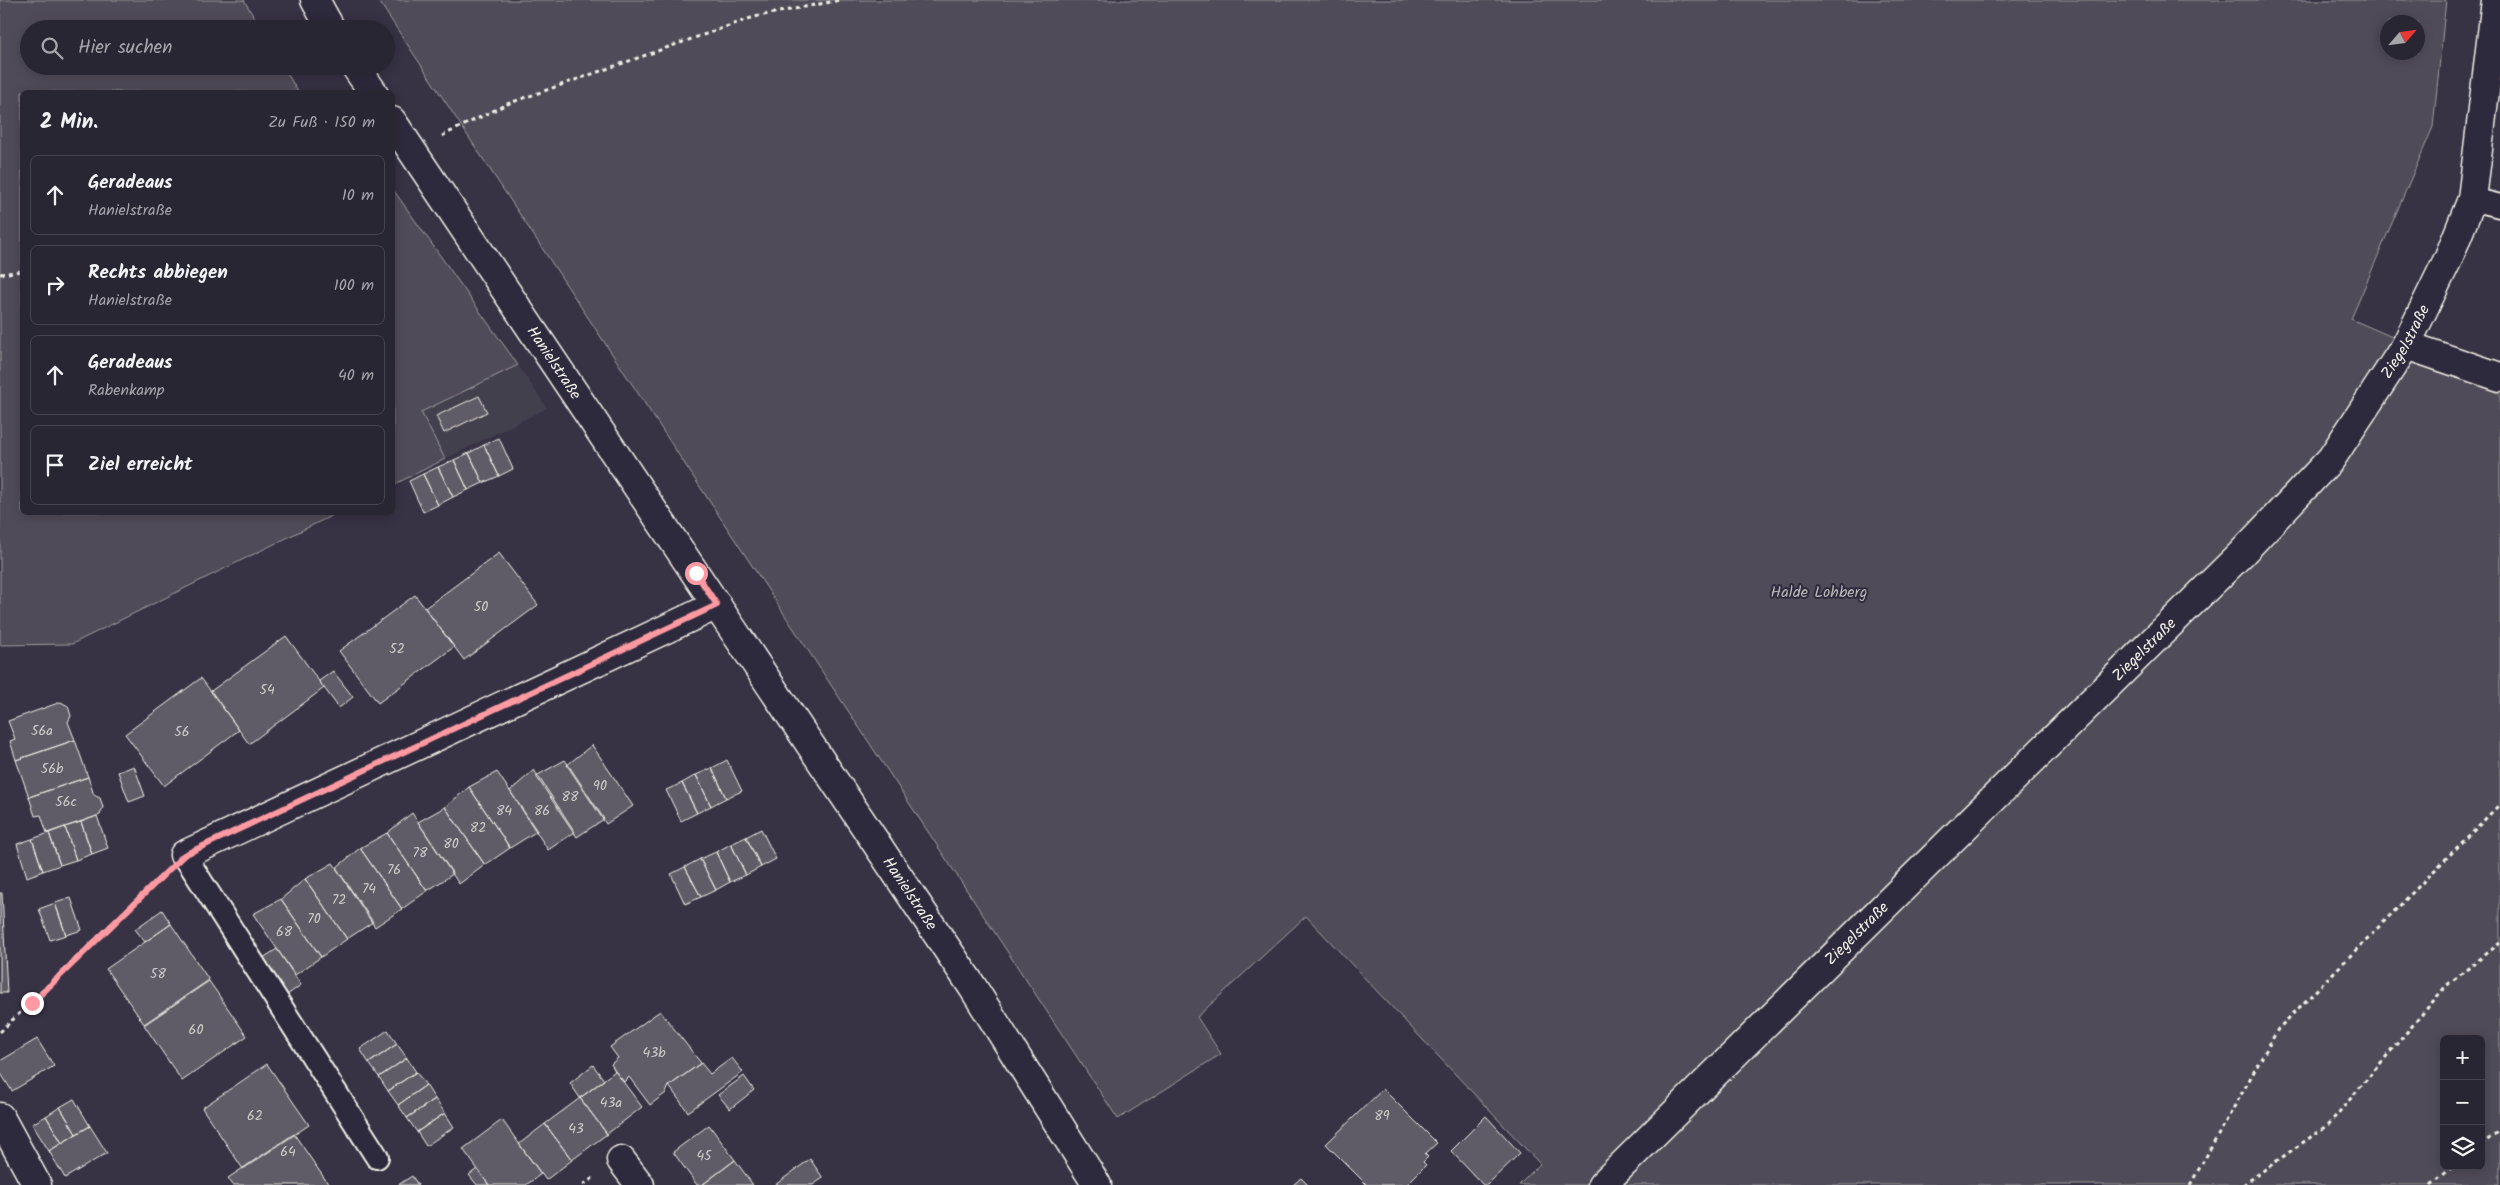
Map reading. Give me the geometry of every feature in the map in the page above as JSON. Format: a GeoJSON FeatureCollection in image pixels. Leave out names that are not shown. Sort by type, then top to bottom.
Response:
{"type":"FeatureCollection","features":[{"type":"Feature","properties":{"kind":"main road"},"geometry":{"type":"LineString","coordinates":[[315,0],[326,20]]}},
{"type":"Feature","properties":{"kind":"main road","name":"Ziegelstraße"},"geometry":{"type":"LineString","coordinates":[[1602,1185],[2241,554],[2331,459],[2406,345],[2448,259],[2472,199],[2496,0]]}},
{"type":"Feature","properties":{"kind":"main road"},"geometry":{"type":"LineString","coordinates":[[361,75],[372,90]]}},
{"type":"Feature","properties":{"kind":"main road","name":"Hanielstraße"},"geometry":{"type":"LineString","coordinates":[[395,125],[972,986],[1097,1185]]}},
{"type":"Feature","properties":{"kind":"main road"},"geometry":{"type":"LineString","coordinates":[[2406,345],[2500,377]]}},
{"type":"Feature","properties":{"kind":"main road"},"geometry":{"type":"LineString","coordinates":[[184,855],[717,605]]}},
{"type":"Feature","properties":{"kind":"main road"},"geometry":{"type":"LineString","coordinates":[[0,1117],[38,1185]]}},
{"type":"Feature","properties":{"kind":"main road"},"geometry":{"type":"LineString","coordinates":[[621,1160],[640,1185]]}},
{"type":"Feature","properties":{"kind":"lane"},"geometry":{"type":"LineString","coordinates":[[2472,199],[2500,206]]}},
{"type":"Feature","properties":{"kind":"lane"},"geometry":{"type":"LineString","coordinates":[[184,855],[377,1157]]}},
{"type":"Feature","properties":{"kind":"path"},"geometry":{"type":"LineString","coordinates":[[413,151],[507,104],[754,17],[840,0]]}},
{"type":"Feature","properties":{"kind":"path"},"geometry":{"type":"LineString","coordinates":[[0,274],[20,271]]}},
{"type":"Feature","properties":{"kind":"path"},"geometry":{"type":"LineString","coordinates":[[2190,1185],[2278,1029],[2500,804]]}},
{"type":"Feature","properties":{"kind":"path"},"geometry":{"type":"LineString","coordinates":[[0,1032],[184,855]]}},
{"type":"Feature","properties":{"kind":"path"},"geometry":{"type":"LineString","coordinates":[[2243,1185],[2329,1124],[2446,986],[2500,943]]}},
{"type":"Feature","properties":{"kind":"path"},"geometry":{"type":"LineString","coordinates":[[2485,1142],[2500,1130]]}},
{"type":"Feature","properties":{"kind":"path"},"geometry":{"type":"LineString","coordinates":[[2431,1185],[2449,1170]]}},
{"type":"Feature","properties":{"kind":"shaded area"},"geometry":{"type":"Polygon","coordinates":[[[518,365],[547,408],[445,459],[421,412],[518,365]]]}},
{"type":"Feature","properties":{"kind":"green space"},"geometry":{"type":"Polygon","coordinates":[[[0,0],[244,0],[256,20],[20,20],[20,75],[288,75],[297,90],[20,90],[20,515],[333,515],[72,644],[0,645],[0,0]]]}},
{"type":"Feature","properties":{"kind":"green space","name":"Halde Lohberg"},"geometry":{"type":"Polygon","coordinates":[[[378,0],[2446,0],[2433,127],[2351,319],[2500,384],[2500,1185],[1519,1185],[1540,1164],[1306,916],[1197,1017],[1221,1054],[1118,1119],[395,26],[395,20],[391,20],[378,0]]]}},
{"type":"Feature","properties":{"kind":"green space"},"geometry":{"type":"Polygon","coordinates":[[[395,192],[518,365],[421,412],[445,459],[395,484],[395,192]]]}},
{"type":"Feature","properties":{"kind":"building"},"geometry":{"type":"Polygon","coordinates":[[[479,396],[487,412],[444,433],[436,416],[479,396]]]}},
{"type":"Feature","properties":{"kind":"building"},"geometry":{"type":"Polygon","coordinates":[[[499,438],[513,469],[499,476],[484,445],[499,438]]]}},
{"type":"Feature","properties":{"kind":"building"},"geometry":{"type":"Polygon","coordinates":[[[484,445],[499,476],[483,483],[469,453],[484,445]]]}},
{"type":"Feature","properties":{"kind":"building"},"geometry":{"type":"Polygon","coordinates":[[[469,453],[483,483],[468,490],[454,460],[469,453]]]}},
{"type":"Feature","properties":{"kind":"building"},"geometry":{"type":"Polygon","coordinates":[[[454,460],[468,490],[453,497],[438,467],[454,460]]]}},
{"type":"Feature","properties":{"kind":"building"},"geometry":{"type":"Polygon","coordinates":[[[438,467],[453,497],[438,505],[423,474],[438,467]]]}},
{"type":"Feature","properties":{"kind":"building"},"geometry":{"type":"Polygon","coordinates":[[[423,474],[438,505],[423,512],[409,481],[423,474]]]}},
{"type":"Feature","properties":{"kind":"building"},"geometry":{"type":"Polygon","coordinates":[[[499,553],[538,605],[464,660],[425,608],[499,553]]]}},
{"type":"Feature","properties":{"kind":"building"},"geometry":{"type":"Polygon","coordinates":[[[415,595],[454,647],[378,703],[339,651],[415,595]]]}},
{"type":"Feature","properties":{"kind":"building"},"geometry":{"type":"Polygon","coordinates":[[[286,636],[324,688],[249,744],[211,691],[286,636]]]}},
{"type":"Feature","properties":{"kind":"building"},"geometry":{"type":"Polygon","coordinates":[[[333,671],[353,697],[339,708],[319,681],[333,671]]]}},
{"type":"Feature","properties":{"kind":"building"},"geometry":{"type":"Polygon","coordinates":[[[201,678],[239,730],[164,786],[125,734],[201,678]]]}},
{"type":"Feature","properties":{"kind":"building"},"geometry":{"type":"Polygon","coordinates":[[[61,702],[68,706],[71,716],[68,722],[75,740],[16,760],[10,741],[15,739],[8,721],[61,702]]]}},
{"type":"Feature","properties":{"kind":"building"},"geometry":{"type":"Polygon","coordinates":[[[75,740],[88,777],[29,797],[16,760],[75,740]]]}},
{"type":"Feature","properties":{"kind":"building"},"geometry":{"type":"Polygon","coordinates":[[[592,745],[633,806],[606,824],[567,765],[592,745]]]}},
{"type":"Feature","properties":{"kind":"building"},"geometry":{"type":"Polygon","coordinates":[[[565,760],[604,819],[577,837],[536,776],[565,760]]]}},
{"type":"Feature","properties":{"kind":"building"},"geometry":{"type":"Polygon","coordinates":[[[727,760],[742,791],[726,798],[712,768],[727,760]]]}},
{"type":"Feature","properties":{"kind":"building"},"geometry":{"type":"Polygon","coordinates":[[[134,766],[145,796],[129,802],[118,772],[134,766]]]}},
{"type":"Feature","properties":{"kind":"building"},"geometry":{"type":"Polygon","coordinates":[[[712,768],[726,798],[711,806],[696,775],[712,768]]]}},
{"type":"Feature","properties":{"kind":"building"},"geometry":{"type":"Polygon","coordinates":[[[534,770],[575,832],[548,850],[510,791],[534,770]]]}},
{"type":"Feature","properties":{"kind":"building"},"geometry":{"type":"Polygon","coordinates":[[[497,772],[537,831],[510,848],[469,787],[497,772]]]}},
{"type":"Feature","properties":{"kind":"building"},"geometry":{"type":"Polygon","coordinates":[[[696,775],[711,806],[697,813],[682,783],[696,775]]]}},
{"type":"Feature","properties":{"kind":"building"},"geometry":{"type":"Polygon","coordinates":[[[88,777],[94,795],[100,798],[103,807],[100,815],[47,833],[41,815],[35,816],[29,797],[88,777]]]}},
{"type":"Feature","properties":{"kind":"building"},"geometry":{"type":"Polygon","coordinates":[[[682,783],[697,813],[681,821],[666,790],[682,783]]]}},
{"type":"Feature","properties":{"kind":"building"},"geometry":{"type":"Polygon","coordinates":[[[469,787],[510,848],[485,865],[445,807],[469,787]]]}},
{"type":"Feature","properties":{"kind":"building"},"geometry":{"type":"Polygon","coordinates":[[[445,807],[485,865],[459,884],[418,822],[445,807]]]}},
{"type":"Feature","properties":{"kind":"building"},"geometry":{"type":"Polygon","coordinates":[[[412,813],[453,874],[427,891],[387,833],[412,813]]]}},
{"type":"Feature","properties":{"kind":"building"},"geometry":{"type":"Polygon","coordinates":[[[97,816],[108,848],[92,854],[81,822],[97,816]]]}},
{"type":"Feature","properties":{"kind":"building"},"geometry":{"type":"Polygon","coordinates":[[[81,822],[92,854],[76,860],[65,827],[81,822]]]}},
{"type":"Feature","properties":{"kind":"building"},"geometry":{"type":"Polygon","coordinates":[[[65,827],[76,860],[60,865],[49,833],[65,827]]]}},
{"type":"Feature","properties":{"kind":"building"},"geometry":{"type":"Polygon","coordinates":[[[761,829],[776,859],[761,867],[746,837],[761,829]]]}},
{"type":"Feature","properties":{"kind":"building"},"geometry":{"type":"Polygon","coordinates":[[[49,833],[60,865],[43,871],[32,839],[49,833]]]}},
{"type":"Feature","properties":{"kind":"building"},"geometry":{"type":"Polygon","coordinates":[[[387,833],[427,891],[402,909],[360,848],[387,833]]]}},
{"type":"Feature","properties":{"kind":"building"},"geometry":{"type":"Polygon","coordinates":[[[746,837],[761,867],[746,875],[731,844],[746,837]]]}},
{"type":"Feature","properties":{"kind":"building"},"geometry":{"type":"Polygon","coordinates":[[[32,839],[43,871],[27,877],[17,844],[32,839]]]}},
{"type":"Feature","properties":{"kind":"building"},"geometry":{"type":"Polygon","coordinates":[[[731,844],[746,875],[730,882],[716,852],[731,844]]]}},
{"type":"Feature","properties":{"kind":"building"},"geometry":{"type":"Polygon","coordinates":[[[360,848],[402,909],[375,927],[336,868],[360,848]]]}},
{"type":"Feature","properties":{"kind":"building"},"geometry":{"type":"Polygon","coordinates":[[[716,852],[730,882],[716,890],[700,859],[716,852]]]}},
{"type":"Feature","properties":{"kind":"building"},"geometry":{"type":"Polygon","coordinates":[[[700,859],[716,890],[701,897],[685,867],[700,859]]]}},
{"type":"Feature","properties":{"kind":"building"},"geometry":{"type":"Polygon","coordinates":[[[333,863],[373,922],[347,939],[305,879],[333,863]]]}},
{"type":"Feature","properties":{"kind":"building"},"geometry":{"type":"Polygon","coordinates":[[[685,867],[701,897],[685,904],[671,874],[685,867]]]}},
{"type":"Feature","properties":{"kind":"building"},"geometry":{"type":"Polygon","coordinates":[[[305,879],[347,939],[321,957],[281,899],[305,879]]]}},
{"type":"Feature","properties":{"kind":"building"},"geometry":{"type":"Polygon","coordinates":[[[0,893],[2,893],[7,993],[0,993],[0,893]]]}},
{"type":"Feature","properties":{"kind":"building"},"geometry":{"type":"Polygon","coordinates":[[[71,898],[82,930],[66,935],[55,903],[71,898]]]}},
{"type":"Feature","properties":{"kind":"building"},"geometry":{"type":"Polygon","coordinates":[[[281,899],[321,957],[295,975],[253,914],[281,899]]]}},
{"type":"Feature","properties":{"kind":"building"},"geometry":{"type":"Polygon","coordinates":[[[55,903],[66,935],[50,940],[39,909],[55,903]]]}},
{"type":"Feature","properties":{"kind":"building"},"geometry":{"type":"Polygon","coordinates":[[[162,910],[171,924],[145,942],[135,929],[162,910]]]}},
{"type":"Feature","properties":{"kind":"building"},"geometry":{"type":"Polygon","coordinates":[[[171,924],[209,980],[144,1024],[106,969],[171,924]]]}},
{"type":"Feature","properties":{"kind":"building"},"geometry":{"type":"Polygon","coordinates":[[[277,949],[301,985],[287,995],[263,958],[277,949]]]}},
{"type":"Feature","properties":{"kind":"building"},"geometry":{"type":"Polygon","coordinates":[[[209,981],[247,1036],[182,1081],[144,1025],[209,981]]]}},
{"type":"Feature","properties":{"kind":"building"},"geometry":{"type":"Polygon","coordinates":[[[660,1011],[701,1063],[669,1086],[666,1093],[650,1105],[629,1077],[624,1082],[615,1071],[611,1064],[618,1058],[610,1047],[660,1011]]]}},
{"type":"Feature","properties":{"kind":"building"},"geometry":{"type":"Polygon","coordinates":[[[388,1030],[397,1044],[369,1063],[360,1049],[388,1030]]]}},
{"type":"Feature","properties":{"kind":"building"},"geometry":{"type":"Polygon","coordinates":[[[37,1039],[54,1066],[12,1091],[0,1072],[0,1061],[37,1039]]]}},
{"type":"Feature","properties":{"kind":"building"},"geometry":{"type":"Polygon","coordinates":[[[397,1044],[407,1058],[379,1077],[369,1063],[397,1044]]]}},
{"type":"Feature","properties":{"kind":"building"},"geometry":{"type":"Polygon","coordinates":[[[407,1058],[416,1072],[388,1091],[379,1077],[407,1058]]]}},
{"type":"Feature","properties":{"kind":"building"},"geometry":{"type":"Polygon","coordinates":[[[732,1058],[743,1072],[688,1112],[669,1086],[701,1063],[710,1074],[732,1058]]]}},
{"type":"Feature","properties":{"kind":"building"},"geometry":{"type":"Polygon","coordinates":[[[267,1064],[309,1125],[243,1169],[202,1108],[267,1064]]]}},
{"type":"Feature","properties":{"kind":"building"},"geometry":{"type":"Polygon","coordinates":[[[593,1065],[604,1080],[580,1098],[570,1083],[593,1065]]]}},
{"type":"Feature","properties":{"kind":"building"},"geometry":{"type":"Polygon","coordinates":[[[615,1071],[642,1107],[607,1134],[580,1098],[615,1071]]]}},
{"type":"Feature","properties":{"kind":"building"},"geometry":{"type":"Polygon","coordinates":[[[416,1072],[426,1085],[398,1105],[388,1091],[416,1072]]]}},
{"type":"Feature","properties":{"kind":"building"},"geometry":{"type":"Polygon","coordinates":[[[744,1076],[754,1090],[730,1109],[718,1095],[744,1076]]]}},
{"type":"Feature","properties":{"kind":"building"},"geometry":{"type":"Polygon","coordinates":[[[426,1085],[435,1099],[407,1118],[398,1105],[426,1085]]]}},
{"type":"Feature","properties":{"kind":"building"},"geometry":{"type":"Polygon","coordinates":[[[1383,1089],[1437,1143],[1425,1154],[1428,1157],[1423,1162],[1426,1165],[1406,1185],[1367,1185],[1326,1144],[1383,1089]]]}},
{"type":"Feature","properties":{"kind":"building"},"geometry":{"type":"Polygon","coordinates":[[[580,1098],[607,1134],[572,1160],[545,1124],[580,1098]]]}},
{"type":"Feature","properties":{"kind":"building"},"geometry":{"type":"Polygon","coordinates":[[[74,1099],[90,1126],[76,1134],[60,1107],[74,1099]]]}},
{"type":"Feature","properties":{"kind":"building"},"geometry":{"type":"Polygon","coordinates":[[[435,1099],[445,1113],[417,1132],[407,1118],[435,1099]]]}},
{"type":"Feature","properties":{"kind":"building"},"geometry":{"type":"Polygon","coordinates":[[[60,1107],[76,1134],[62,1143],[46,1116],[60,1107]]]}},
{"type":"Feature","properties":{"kind":"building"},"geometry":{"type":"Polygon","coordinates":[[[445,1113],[454,1127],[426,1146],[417,1132],[445,1113]]]}},
{"type":"Feature","properties":{"kind":"building"},"geometry":{"type":"Polygon","coordinates":[[[46,1116],[62,1143],[49,1151],[32,1124],[46,1116]]]}},
{"type":"Feature","properties":{"kind":"building"},"geometry":{"type":"Polygon","coordinates":[[[1486,1116],[1520,1153],[1487,1185],[1483,1185],[1451,1151],[1486,1116]]]}},
{"type":"Feature","properties":{"kind":"building"},"geometry":{"type":"Polygon","coordinates":[[[502,1120],[541,1174],[526,1185],[489,1185],[463,1149],[502,1120]]]}},
{"type":"Feature","properties":{"kind":"building"},"geometry":{"type":"Polygon","coordinates":[[[545,1124],[572,1160],[546,1180],[519,1144],[545,1124]]]}},
{"type":"Feature","properties":{"kind":"building"},"geometry":{"type":"Polygon","coordinates":[[[709,1125],[735,1160],[702,1185],[697,1185],[673,1152],[709,1125]]]}},
{"type":"Feature","properties":{"kind":"building"},"geometry":{"type":"Polygon","coordinates":[[[90,1126],[107,1153],[65,1178],[49,1151],[90,1126]]]}},
{"type":"Feature","properties":{"kind":"building"},"geometry":{"type":"Polygon","coordinates":[[[294,1134],[329,1185],[233,1185],[228,1178],[294,1134]]]}},
{"type":"Feature","properties":{"kind":"building"},"geometry":{"type":"Polygon","coordinates":[[[810,1159],[823,1178],[813,1185],[775,1185],[810,1159]]]}},
{"type":"Feature","properties":{"kind":"building"},"geometry":{"type":"Polygon","coordinates":[[[735,1160],[753,1185],[702,1185],[735,1160]]]}},
{"type":"Feature","properties":{"kind":"building"},"geometry":{"type":"Polygon","coordinates":[[[477,1169],[489,1185],[477,1185],[469,1175],[477,1169]]]}},
{"type":"Feature","properties":{"kind":"building"},"geometry":{"type":"Polygon","coordinates":[[[412,1176],[418,1185],[398,1185],[412,1176]]]}},
{"type":"Feature","properties":{"kind":"building"},"geometry":{"type":"Polygon","coordinates":[[[1301,1178],[1308,1185],[1293,1185],[1301,1178]]]}},
{"type":"Feature","properties":{"kind":"route"},"geometry":{"type":"LineString","coordinates":[[32,1003],[184,855],[717,605],[696,573]]}}]}
